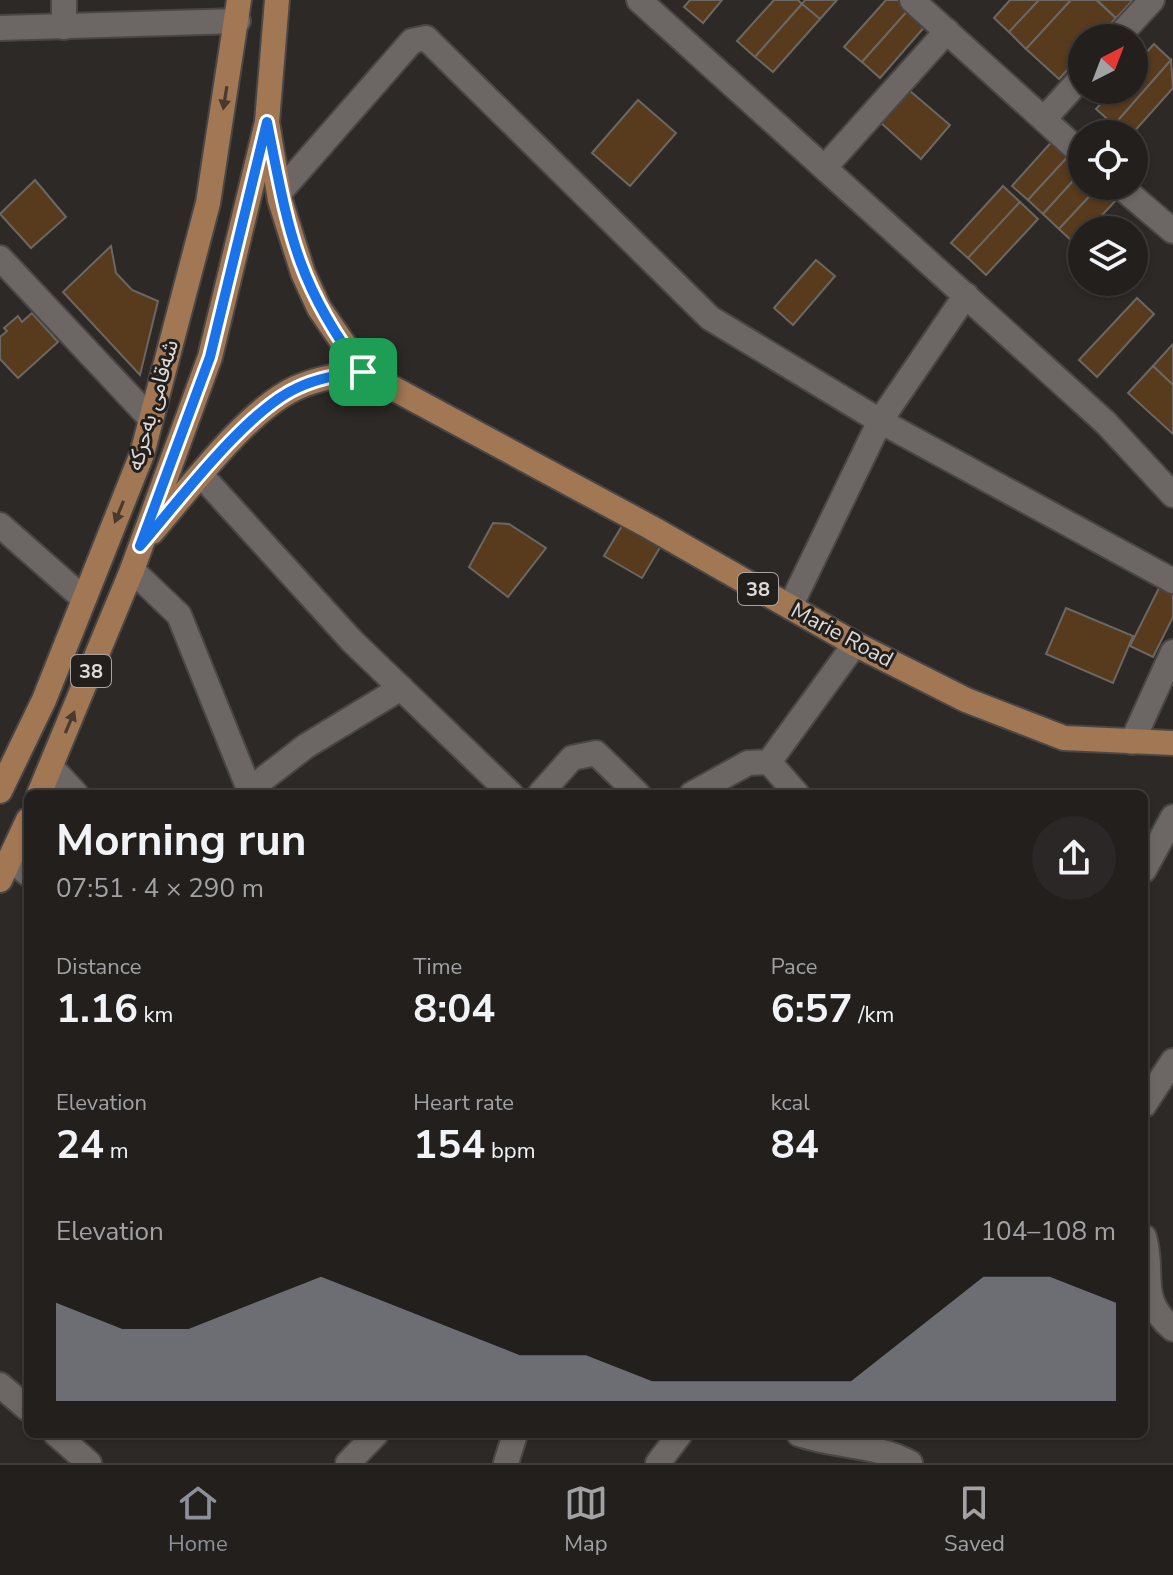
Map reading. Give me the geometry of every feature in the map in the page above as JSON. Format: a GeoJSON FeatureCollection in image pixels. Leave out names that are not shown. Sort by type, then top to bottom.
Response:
{"type":"FeatureCollection","features":[{"type":"Feature","properties":{"kind":"main road","name":"شەقامی بەحرکە"},"geometry":{"type":"LineString","coordinates":[[41,790],[132,570],[210,357],[267,122],[277,0]]}},
{"type":"Feature","properties":{"kind":"main road","name":"شەقامی بەحرکە"},"geometry":{"type":"LineString","coordinates":[[3,772],[44,700],[142,454],[208,203],[238,10]]}},
{"type":"Feature","properties":{"kind":"main road","name":"38"},"geometry":{"type":"LineString","coordinates":[[140,546],[201,475],[275,400],[316,380],[363,372],[333,330],[303,273],[279,193],[267,122]]}},
{"type":"Feature","properties":{"kind":"main road","name":"Marie Road"},"geometry":{"type":"LineString","coordinates":[[363,372],[650,527],[855,644],[966,700],[1064,738],[1173,743]]}},
{"type":"Feature","properties":{"kind":"main road"},"geometry":{"type":"LineString","coordinates":[[13,871],[24,834]]}},
{"type":"Feature","properties":{"kind":"street"},"geometry":{"type":"LineString","coordinates":[[64,0],[64,27]]}},
{"type":"Feature","properties":{"kind":"street"},"geometry":{"type":"LineString","coordinates":[[639,0],[826,166],[1106,423],[1173,495]]}},
{"type":"Feature","properties":{"kind":"street"},"geometry":{"type":"LineString","coordinates":[[912,0],[1068,141]]}},
{"type":"Feature","properties":{"kind":"street"},"geometry":{"type":"LineString","coordinates":[[1130,24],[1152,0]]}},
{"type":"Feature","properties":{"kind":"street"},"geometry":{"type":"LineString","coordinates":[[0,28],[64,27],[238,10]]}},
{"type":"Feature","properties":{"kind":"street"},"geometry":{"type":"LineString","coordinates":[[826,166],[947,31]]}},
{"type":"Feature","properties":{"kind":"street"},"geometry":{"type":"LineString","coordinates":[[279,193],[412,41],[426,38],[710,318],[880,421],[1173,581]]}},
{"type":"Feature","properties":{"kind":"street"},"geometry":{"type":"LineString","coordinates":[[1044,119],[1068,92]]}},
{"type":"Feature","properties":{"kind":"street"},"geometry":{"type":"LineString","coordinates":[[1136,200],[1173,231]]}},
{"type":"Feature","properties":{"kind":"street"},"geometry":{"type":"LineString","coordinates":[[0,258],[151,419]]}},
{"type":"Feature","properties":{"kind":"street"},"geometry":{"type":"LineString","coordinates":[[790,607],[880,421],[966,295]]}},
{"type":"Feature","properties":{"kind":"street"},"geometry":{"type":"LineString","coordinates":[[201,475],[352,641],[507,790]]}},
{"type":"Feature","properties":{"kind":"street"},"geometry":{"type":"LineString","coordinates":[[0,525],[84,599]]}},
{"type":"Feature","properties":{"kind":"street"},"geometry":{"type":"LineString","coordinates":[[132,570],[179,615],[249,790]]}},
{"type":"Feature","properties":{"kind":"street"},"geometry":{"type":"LineString","coordinates":[[769,762],[855,644]]}},
{"type":"Feature","properties":{"kind":"street"},"geometry":{"type":"LineString","coordinates":[[1132,742],[1173,652]]}},
{"type":"Feature","properties":{"kind":"street"},"geometry":{"type":"LineString","coordinates":[[252,790],[306,746],[401,688]]}},
{"type":"Feature","properties":{"kind":"street"},"geometry":{"type":"LineString","coordinates":[[544,790],[572,758],[596,753],[634,790]]}},
{"type":"Feature","properties":{"kind":"street"},"geometry":{"type":"LineString","coordinates":[[699,790],[748,763],[769,762]]}},
{"type":"Feature","properties":{"kind":"street"},"geometry":{"type":"LineString","coordinates":[[769,762],[794,790]]}},
{"type":"Feature","properties":{"kind":"street"},"geometry":{"type":"LineString","coordinates":[[51,767],[72,790]]}},
{"type":"Feature","properties":{"kind":"street"},"geometry":{"type":"LineString","coordinates":[[1156,866],[1173,817]]}},
{"type":"Feature","properties":{"kind":"street"},"geometry":{"type":"LineString","coordinates":[[1148,1099],[1173,1061]]}},
{"type":"Feature","properties":{"kind":"street"},"geometry":{"type":"LineString","coordinates":[[1148,1295],[1158,1319]]}},
{"type":"Feature","properties":{"kind":"street"},"geometry":{"type":"LineString","coordinates":[[0,1385],[24,1406]]}},
{"type":"Feature","properties":{"kind":"street"},"geometry":{"type":"LineString","coordinates":[[61,1438],[89,1463]]}},
{"type":"Feature","properties":{"kind":"street"},"geometry":{"type":"LineString","coordinates":[[348,1463],[372,1438]]}},
{"type":"Feature","properties":{"kind":"street"},"geometry":{"type":"LineString","coordinates":[[506,1463],[514,1438]]}},
{"type":"Feature","properties":{"kind":"street"},"geometry":{"type":"LineString","coordinates":[[658,1463],[677,1438]]}},
{"type":"Feature","properties":{"kind":"street"},"geometry":{"type":"LineString","coordinates":[[815,1438],[854,1448],[896,1453]]}},
{"type":"Feature","properties":{"kind":"building"},"geometry":{"type":"Polygon","coordinates":[[[690,0],[722,0],[703,23],[684,7],[690,0]]]}},
{"type":"Feature","properties":{"kind":"building"},"geometry":{"type":"Polygon","coordinates":[[[774,0],[798,0],[802,4],[755,57],[737,41],[774,0]]]}},
{"type":"Feature","properties":{"kind":"building"},"geometry":{"type":"Polygon","coordinates":[[[805,0],[837,0],[820,19],[802,4],[805,0]]]}},
{"type":"Feature","properties":{"kind":"building"},"geometry":{"type":"Polygon","coordinates":[[[886,0],[900,0],[910,8],[862,62],[844,47],[886,0]]]}},
{"type":"Feature","properties":{"kind":"building"},"geometry":{"type":"Polygon","coordinates":[[[1010,0],[1039,0],[1009,32],[994,18],[1010,0]]]}},
{"type":"Feature","properties":{"kind":"building"},"geometry":{"type":"Polygon","coordinates":[[[1039,0],[1071,0],[1026,49],[1009,32],[1039,0]]]}},
{"type":"Feature","properties":{"kind":"building"},"geometry":{"type":"Polygon","coordinates":[[[1071,0],[1096,0],[1116,18],[1110,24],[1068,24],[1068,69],[1059,79],[1026,49],[1071,0]]]}},
{"type":"Feature","properties":{"kind":"building"},"geometry":{"type":"Polygon","coordinates":[[[1097,0],[1133,0],[1116,18],[1097,0]]]}},
{"type":"Feature","properties":{"kind":"building"},"geometry":{"type":"Polygon","coordinates":[[[802,4],[820,19],[773,72],[755,57],[802,4]]]}},
{"type":"Feature","properties":{"kind":"building"},"geometry":{"type":"Polygon","coordinates":[[[910,8],[927,24],[880,78],[862,62],[910,8]]]}},
{"type":"Feature","properties":{"kind":"building"},"geometry":{"type":"Polygon","coordinates":[[[1154,44],[1171,60],[1148,86],[1148,51],[1154,44]]]}},
{"type":"Feature","properties":{"kind":"building"},"geometry":{"type":"Polygon","coordinates":[[[1171,60],[1173,88],[1144,120],[1118,120],[1132,104],[1148,104],[1148,86],[1171,60]]]}},
{"type":"Feature","properties":{"kind":"building"},"geometry":{"type":"Polygon","coordinates":[[[910,91],[950,125],[921,159],[881,123],[910,91]]]}},
{"type":"Feature","properties":{"kind":"building"},"geometry":{"type":"Polygon","coordinates":[[[638,100],[676,133],[630,186],[592,153],[638,100]]]}},
{"type":"Feature","properties":{"kind":"building"},"geometry":{"type":"Polygon","coordinates":[[[1100,104],[1132,104],[1118,120],[1108,120],[1096,109],[1100,104]]]}},
{"type":"Feature","properties":{"kind":"building"},"geometry":{"type":"Polygon","coordinates":[[[1056,137],[1068,148],[1068,156],[1028,200],[1012,186],[1056,137]]]}},
{"type":"Feature","properties":{"kind":"building"},"geometry":{"type":"Polygon","coordinates":[[[1068,156],[1068,186],[1043,214],[1028,200],[1068,156]]]}},
{"type":"Feature","properties":{"kind":"building"},"geometry":{"type":"Polygon","coordinates":[[[35,180],[66,217],[31,248],[0,214],[35,180]]]}},
{"type":"Feature","properties":{"kind":"building"},"geometry":{"type":"Polygon","coordinates":[[[1003,186],[1020,202],[968,258],[951,243],[1003,186]]]}},
{"type":"Feature","properties":{"kind":"building"},"geometry":{"type":"Polygon","coordinates":[[[1068,186],[1068,200],[1086,200],[1059,229],[1043,214],[1068,186]]]}},
{"type":"Feature","properties":{"kind":"building"},"geometry":{"type":"Polygon","coordinates":[[[1086,200],[1116,200],[1101,216],[1071,216],[1086,200]]]}},
{"type":"Feature","properties":{"kind":"building"},"geometry":{"type":"Polygon","coordinates":[[[1020,202],[1038,219],[986,275],[968,258],[1020,202]]]}},
{"type":"Feature","properties":{"kind":"building"},"geometry":{"type":"Polygon","coordinates":[[[1068,219],[1068,237],[1059,229],[1068,219]]]}},
{"type":"Feature","properties":{"kind":"building"},"geometry":{"type":"Polygon","coordinates":[[[111,246],[116,273],[132,290],[158,301],[140,375],[63,292],[111,246]]]}},
{"type":"Feature","properties":{"kind":"building"},"geometry":{"type":"Polygon","coordinates":[[[816,260],[835,276],[793,325],[774,308],[816,260]]]}},
{"type":"Feature","properties":{"kind":"building"},"geometry":{"type":"Polygon","coordinates":[[[1137,298],[1154,314],[1097,377],[1079,360],[1137,298]]]}},
{"type":"Feature","properties":{"kind":"building"},"geometry":{"type":"Polygon","coordinates":[[[32,313],[58,342],[18,378],[0,359],[0,337],[7,331],[4,328],[18,316],[22,322],[32,313]]]}},
{"type":"Feature","properties":{"kind":"building"},"geometry":{"type":"Polygon","coordinates":[[[1173,344],[1173,385],[1153,366],[1173,344]]]}},
{"type":"Feature","properties":{"kind":"building"},"geometry":{"type":"Polygon","coordinates":[[[1153,366],[1173,385],[1173,434],[1128,393],[1153,366]]]}},
{"type":"Feature","properties":{"kind":"building"},"geometry":{"type":"Polygon","coordinates":[[[625,521],[662,544],[642,578],[604,556],[625,521]]]}},
{"type":"Feature","properties":{"kind":"building"},"geometry":{"type":"Polygon","coordinates":[[[493,523],[509,524],[546,548],[508,597],[469,567],[493,523]]]}},
{"type":"Feature","properties":{"kind":"building"},"geometry":{"type":"Polygon","coordinates":[[[1160,586],[1173,592],[1173,617],[1153,657],[1130,646],[1160,586]]]}},
{"type":"Feature","properties":{"kind":"building"},"geometry":{"type":"Polygon","coordinates":[[[1066,608],[1133,636],[1113,683],[1046,654],[1066,608]]]}},
{"type":"Feature","properties":{"kind":"route"},"geometry":{"type":"LineString","coordinates":[[267,122],[289,237],[319,308],[363,372],[316,380],[275,400],[201,475],[140,546],[210,357],[267,122]]}}]}
